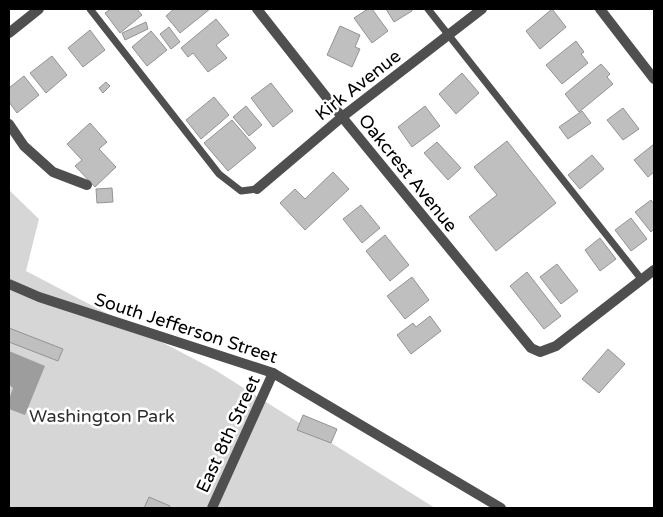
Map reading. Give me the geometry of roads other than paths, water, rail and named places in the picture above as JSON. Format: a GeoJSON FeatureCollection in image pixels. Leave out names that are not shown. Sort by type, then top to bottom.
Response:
{"type":"FeatureCollection","features":[{"type":"Feature","properties":{"kind":"street"},"geometry":{"type":"LineString","coordinates":[[9,33],[39,9]]}},
{"type":"Feature","properties":{"kind":"street","name":"Oakcrest Avenue"},"geometry":{"type":"LineString","coordinates":[[257,9],[342,117],[526,342],[540,352],[556,346],[642,280]]}},
{"type":"Feature","properties":{"kind":"street","name":"Kirk Avenue"},"geometry":{"type":"LineString","coordinates":[[257,189],[342,117],[482,9]]}},
{"type":"Feature","properties":{"kind":"street"},"geometry":{"type":"LineString","coordinates":[[600,9],[654,79]]}},
{"type":"Feature","properties":{"kind":"street"},"geometry":{"type":"LineString","coordinates":[[9,124],[24,146],[54,172],[87,185]]}},
{"type":"Feature","properties":{"kind":"street"},"geometry":{"type":"LineString","coordinates":[[642,280],[654,270]]}},
{"type":"Feature","properties":{"kind":"street","name":"South Jefferson Street"},"geometry":{"type":"LineString","coordinates":[[9,284],[39,297],[274,373],[500,508]]}},
{"type":"Feature","properties":{"kind":"street","name":"East 8th Street"},"geometry":{"type":"LineString","coordinates":[[212,508],[274,373]]}},
{"type":"Feature","properties":{"kind":"lane"},"geometry":{"type":"LineString","coordinates":[[90,9],[219,174],[241,191],[257,189]]}},
{"type":"Feature","properties":{"kind":"lane"},"geometry":{"type":"LineString","coordinates":[[428,9],[642,280]]}},
{"type":"Feature","properties":{"kind":"park label","name":"Washington Park"},"geometry":{"type":"Point","coordinates":[102,416]}}]}
